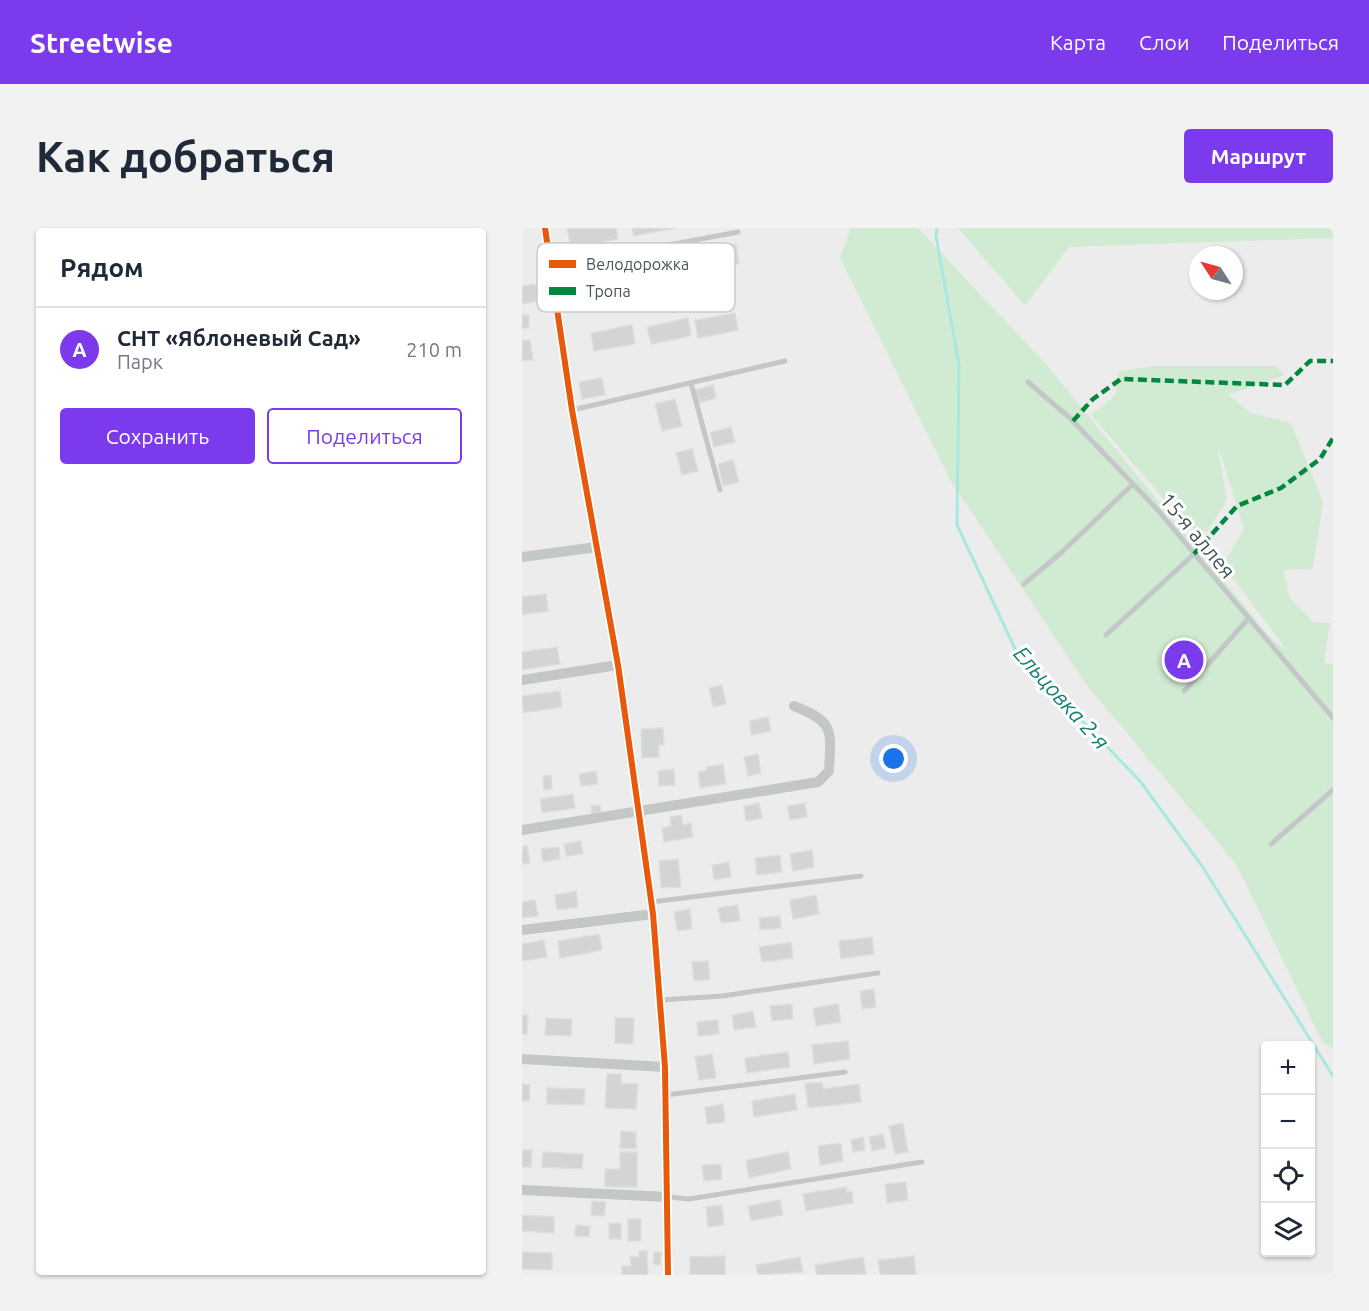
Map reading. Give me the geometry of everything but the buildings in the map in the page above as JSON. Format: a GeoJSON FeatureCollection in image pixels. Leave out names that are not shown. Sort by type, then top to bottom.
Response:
{"type":"FeatureCollection","features":[{"type":"Feature","properties":{"kind":"street"},"geometry":{"type":"LineString","coordinates":[[545,228],[547,243]]}},
{"type":"Feature","properties":{"kind":"street"},"geometry":{"type":"LineString","coordinates":[[557,312],[618,665],[653,914],[665,1067],[668,1275]]}},
{"type":"Feature","properties":{"kind":"street"},"geometry":{"type":"LineString","coordinates":[[522,557],[597,547]]}},
{"type":"Feature","properties":{"kind":"street"},"geometry":{"type":"LineString","coordinates":[[522,680],[618,665]]}},
{"type":"Feature","properties":{"kind":"street"},"geometry":{"type":"LineString","coordinates":[[522,830],[818,782],[829,771],[830,741],[825,721],[819,715],[794,706]]}},
{"type":"Feature","properties":{"kind":"street"},"geometry":{"type":"LineString","coordinates":[[522,930],[653,914]]}},
{"type":"Feature","properties":{"kind":"street"},"geometry":{"type":"LineString","coordinates":[[522,1059],[665,1067]]}},
{"type":"Feature","properties":{"kind":"street"},"geometry":{"type":"LineString","coordinates":[[522,1190],[668,1197]]}},
{"type":"Feature","properties":{"kind":"lane"},"geometry":{"type":"LineString","coordinates":[[681,243],[738,232]]}},
{"type":"Feature","properties":{"kind":"lane"},"geometry":{"type":"LineString","coordinates":[[572,410],[785,362]]}},
{"type":"Feature","properties":{"kind":"lane","name":"15-я аллея"},"geometry":{"type":"LineString","coordinates":[[1028,382],[1070,418],[1132,484],[1333,718]]}},
{"type":"Feature","properties":{"kind":"lane"},"geometry":{"type":"LineString","coordinates":[[691,383],[720,490]]}},
{"type":"Feature","properties":{"kind":"lane"},"geometry":{"type":"LineString","coordinates":[[1024,584],[1063,551],[1132,484]]}},
{"type":"Feature","properties":{"kind":"lane"},"geometry":{"type":"LineString","coordinates":[[1106,635],[1194,554]]}},
{"type":"Feature","properties":{"kind":"lane"},"geometry":{"type":"LineString","coordinates":[[1184,691],[1248,619]]}},
{"type":"Feature","properties":{"kind":"lane"},"geometry":{"type":"LineString","coordinates":[[1271,844],[1333,790]]}},
{"type":"Feature","properties":{"kind":"lane"},"geometry":{"type":"LineString","coordinates":[[651,902],[861,876]]}},
{"type":"Feature","properties":{"kind":"lane"},"geometry":{"type":"LineString","coordinates":[[658,1000],[722,996],[879,973]]}},
{"type":"Feature","properties":{"kind":"lane"},"geometry":{"type":"LineString","coordinates":[[666,1095],[845,1072]]}},
{"type":"Feature","properties":{"kind":"lane"},"geometry":{"type":"LineString","coordinates":[[668,1197],[689,1199],[922,1162]]}},
{"type":"Feature","properties":{"kind":"green space"},"geometry":{"type":"Polygon","coordinates":[[[851,228],[918,228],[1045,363],[1270,637],[1288,652],[1223,565],[1244,529],[1217,443],[1227,500],[1207,532],[1188,527],[1091,415],[1115,396],[1119,371],[1153,366],[1275,366],[1285,375],[1228,395],[1251,413],[1291,423],[1323,502],[1313,569],[1283,570],[1290,598],[1313,622],[1330,623],[1324,663],[1333,664],[1333,1049],[1322,1041],[1236,864],[1085,683],[950,480],[840,258],[851,228]]]}},
{"type":"Feature","properties":{"kind":"green space"},"geometry":{"type":"Polygon","coordinates":[[[958,228],[1333,228],[1333,238],[1069,247],[1025,306],[958,228]]]}},
{"type":"Feature","properties":{"kind":"waterway","name":"Ельцовка 2-я"},"geometry":{"type":"LineString","coordinates":[[937,228],[936,236],[959,365],[957,525],[1017,653],[1140,781],[1202,866],[1333,1076]]}},
{"type":"Feature","properties":{"kind":"marked path"},"geometry":{"type":"LineString","coordinates":[[1073,421],[1093,399],[1121,379],[1285,385],[1310,361],[1333,361]]}},
{"type":"Feature","properties":{"kind":"marked path"},"geometry":{"type":"LineString","coordinates":[[1194,554],[1237,506],[1281,488],[1320,459],[1333,438]]}},
{"type":"Feature","properties":{"kind":"cycle path"},"geometry":{"type":"LineString","coordinates":[[545,228],[547,243]]}},
{"type":"Feature","properties":{"kind":"cycle path"},"geometry":{"type":"LineString","coordinates":[[557,312],[572,410],[618,665],[653,914],[665,1067],[668,1275]]}},
{"type":"Feature","properties":{"kind":"place","name":"СНТ «Яблоневый Сад»"},"geometry":{"type":"Point","coordinates":[1184,660]}}]}
